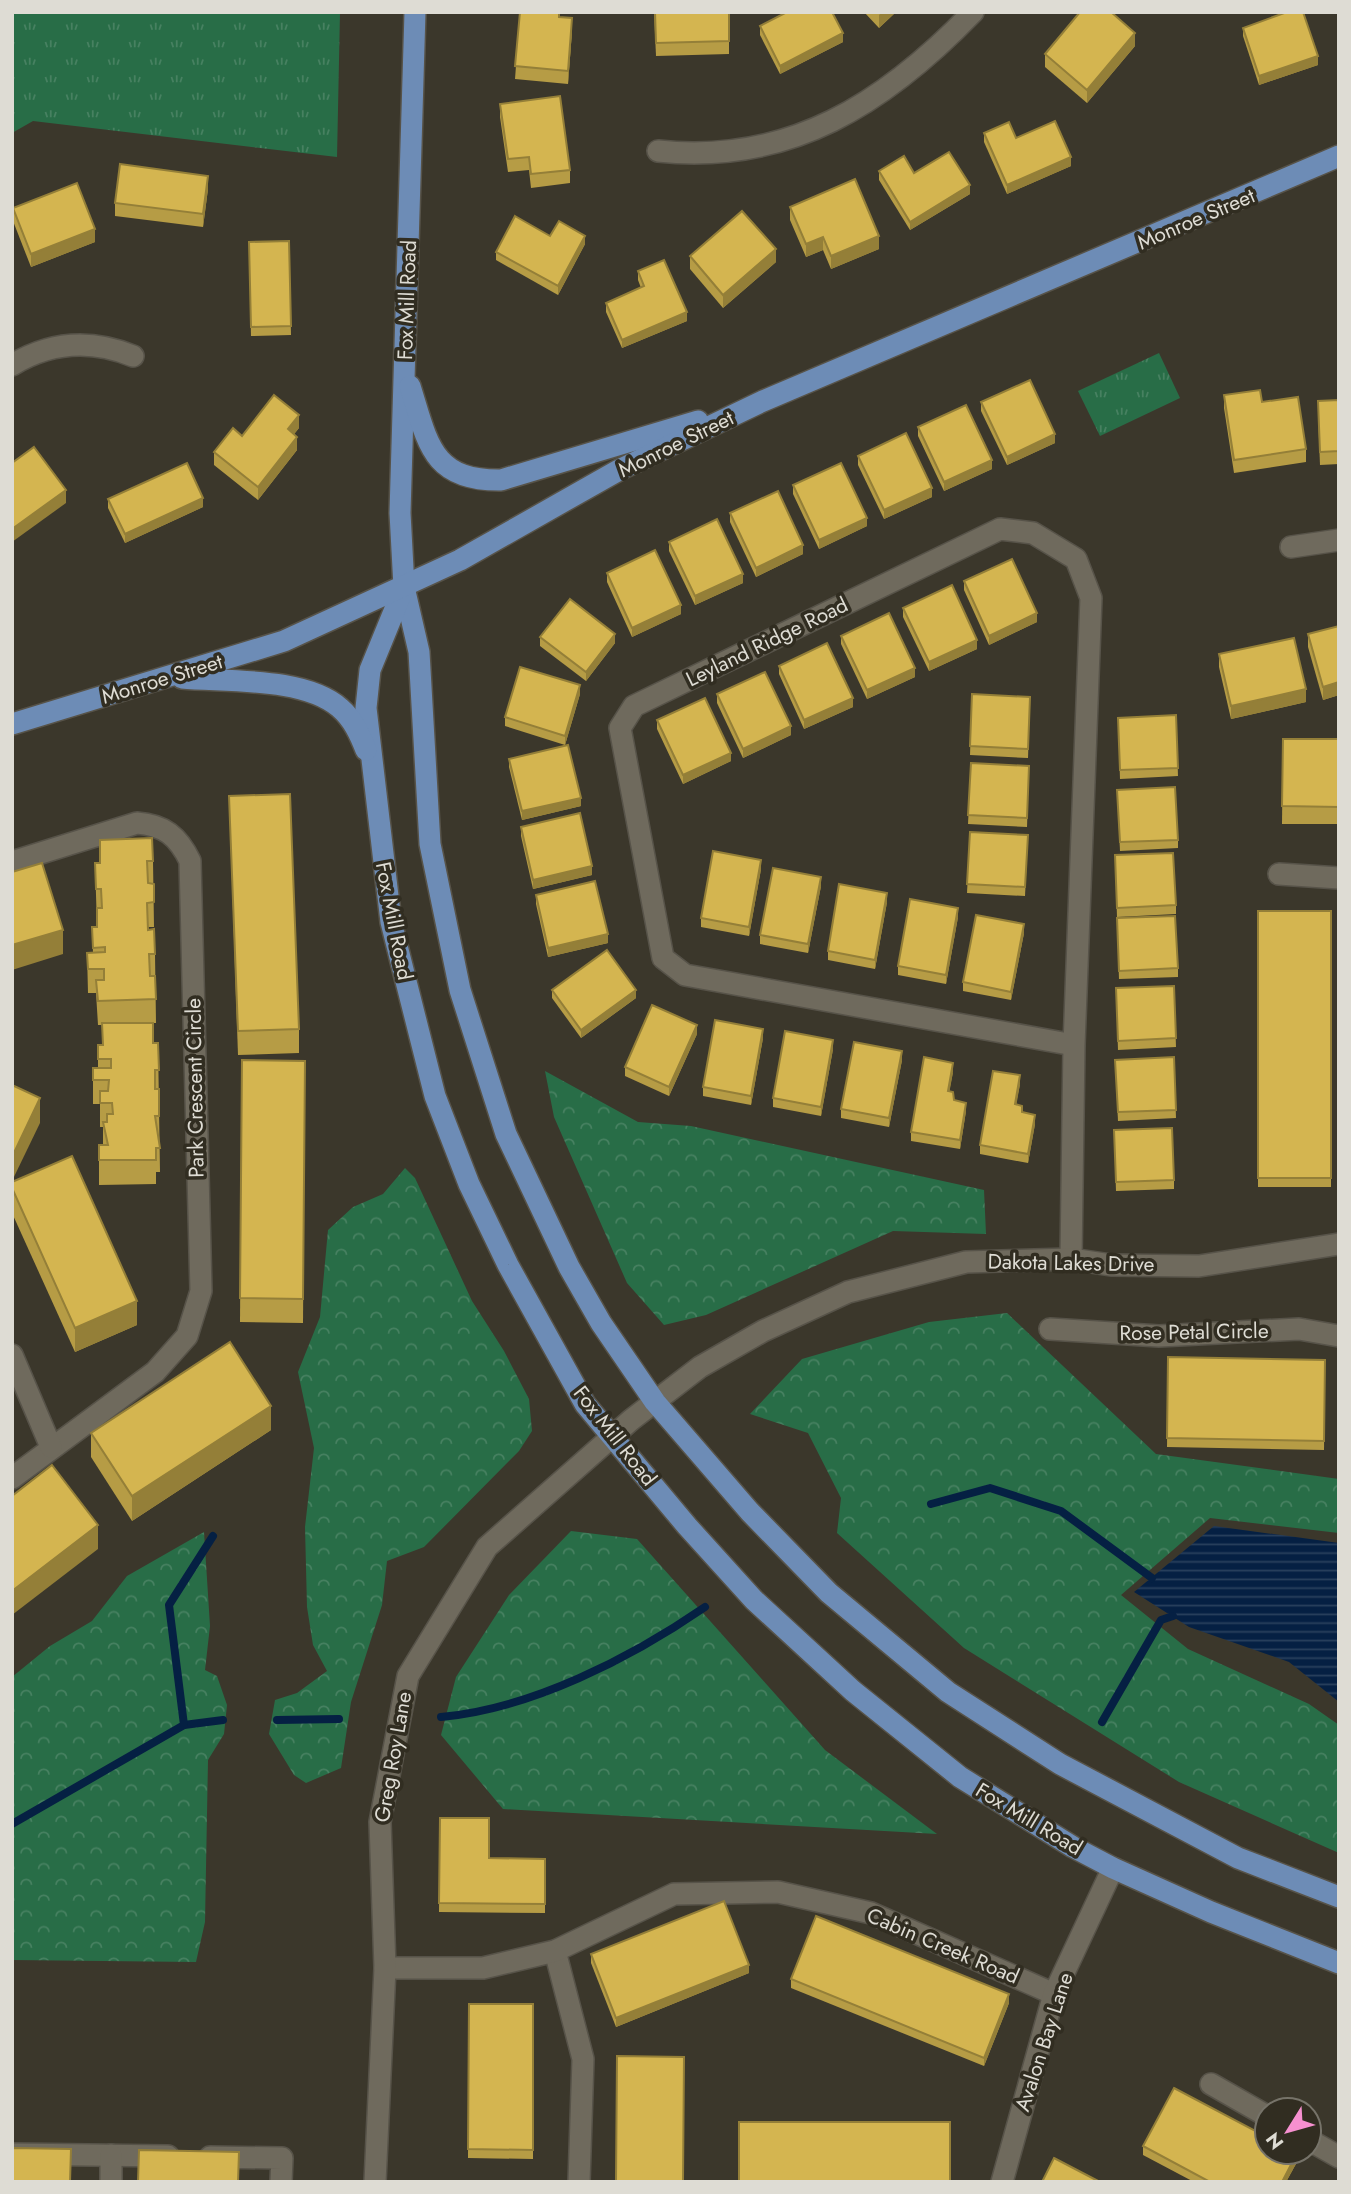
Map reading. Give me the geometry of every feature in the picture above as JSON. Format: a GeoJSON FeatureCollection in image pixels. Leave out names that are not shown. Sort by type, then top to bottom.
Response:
{"type":"FeatureCollection","features":[{"type":"Feature","properties":{"kind":"main road","name":"Fox Mill Road"},"geometry":{"type":"LineString","coordinates":[[415,12],[400,513],[404,587],[419,652],[430,844],[460,989],[480,1058],[506,1134],[569,1267],[601,1323],[655,1402],[750,1512],[829,1592],[948,1692],[1060,1764],[1238,1858],[1339,1898]]}},
{"type":"Feature","properties":{"kind":"main road","name":"Monroe Street"},"geometry":{"type":"LineString","coordinates":[[12,724],[284,641],[460,560],[619,470],[763,401],[1339,156]]}},
{"type":"Feature","properties":{"kind":"main road"},"geometry":{"type":"LineString","coordinates":[[405,371],[421,423],[441,462],[456,473],[474,480],[502,480],[763,401]]}},
{"type":"Feature","properties":{"kind":"main road","name":"Fox Mill Road"},"geometry":{"type":"LineString","coordinates":[[404,587],[370,670],[366,708],[391,922],[435,1096],[469,1184],[508,1265],[585,1404],[687,1526],[754,1600],[853,1691],[960,1777],[1073,1847],[1113,1868],[1211,1912],[1339,1963]]}},
{"type":"Feature","properties":{"kind":"main road"},"geometry":{"type":"LineString","coordinates":[[170,677],[289,687],[317,693],[342,710],[359,732],[372,761]]}},
{"type":"Feature","properties":{"kind":"street"},"geometry":{"type":"LineString","coordinates":[[659,150],[731,152],[786,139],[817,127],[876,98],[929,58],[973,12]]}},
{"type":"Feature","properties":{"kind":"street"},"geometry":{"type":"LineString","coordinates":[[12,365],[29,355],[57,346],[89,344],[133,356]]}},
{"type":"Feature","properties":{"kind":"street","name":"Leyland Ridge Road"},"geometry":{"type":"LineString","coordinates":[[1070,1259],[1074,1045],[1091,598],[1076,559],[1033,533],[1000,530],[634,706],[620,728],[663,958],[685,975],[1074,1045]]}},
{"type":"Feature","properties":{"kind":"street"},"geometry":{"type":"LineString","coordinates":[[1292,547],[1339,540]]}},
{"type":"Feature","properties":{"kind":"street","name":"Park Crescent Circle"},"geometry":{"type":"LineString","coordinates":[[12,862],[137,823],[154,824],[169,832],[180,842],[190,861],[201,1291],[187,1336],[155,1372],[12,1478]]}},
{"type":"Feature","properties":{"kind":"street"},"geometry":{"type":"LineString","coordinates":[[1279,874],[1339,878]]}},
{"type":"Feature","properties":{"kind":"street","name":"Dakota Lakes Drive"},"geometry":{"type":"LineString","coordinates":[[631,1420],[700,1367],[763,1331],[848,1292],[966,1262],[1070,1259],[1111,1265],[1199,1266],[1339,1244]]}},
{"type":"Feature","properties":{"kind":"street","name":"Rose Petal Circle"},"geometry":{"type":"LineString","coordinates":[[1050,1329],[1158,1336],[1299,1329],[1339,1336]]}},
{"type":"Feature","properties":{"kind":"street"},"geometry":{"type":"LineString","coordinates":[[12,1355],[51,1447]]}},
{"type":"Feature","properties":{"kind":"street","name":"Greg Roy Lane"},"geometry":{"type":"LineString","coordinates":[[375,2182],[385,1968],[380,1822],[408,1676],[487,1547],[631,1420]]}},
{"type":"Feature","properties":{"kind":"street","name":"Avalon Bay Lane"},"geometry":{"type":"LineString","coordinates":[[1002,2182],[1054,1994],[1113,1868]]}},
{"type":"Feature","properties":{"kind":"street","name":"Cabin Creek Road"},"geometry":{"type":"LineString","coordinates":[[385,1968],[483,1968],[555,1951],[674,1894],[778,1892],[871,1913],[1054,1994]]}},
{"type":"Feature","properties":{"kind":"street"},"geometry":{"type":"LineString","coordinates":[[555,1951],[583,2059],[579,2182]]}},
{"type":"Feature","properties":{"kind":"street"},"geometry":{"type":"LineString","coordinates":[[1211,2084],[1253,2108]]}},
{"type":"Feature","properties":{"kind":"street"},"geometry":{"type":"LineString","coordinates":[[1323,2148],[1339,2157]]}},
{"type":"Feature","properties":{"kind":"street"},"geometry":{"type":"LineString","coordinates":[[12,2154],[282,2158],[281,2182]]}},
{"type":"Feature","properties":{"kind":"street"},"geometry":{"type":"LineString","coordinates":[[111,2155],[111,2182]]}},
{"type":"Feature","properties":{"kind":"green space"},"geometry":{"type":"Polygon","coordinates":[[[12,12],[340,12],[337,157],[33,121],[12,133],[12,12]]]}},
{"type":"Feature","properties":{"kind":"green space"},"geometry":{"type":"Polygon","coordinates":[[[1159,353],[1180,398],[1100,436],[1078,391],[1159,353]]]}},
{"type":"Feature","properties":{"kind":"green space"},"geometry":{"type":"Polygon","coordinates":[[[545,1071],[638,1122],[691,1126],[984,1190],[986,1234],[893,1231],[706,1315],[664,1325],[627,1283],[554,1117],[545,1071]]]}},
{"type":"Feature","properties":{"kind":"green space"},"geometry":{"type":"Polygon","coordinates":[[[405,1168],[415,1178],[472,1301],[504,1351],[529,1399],[532,1431],[519,1451],[424,1547],[387,1561],[382,1605],[351,1702],[341,1768],[306,1783],[294,1775],[269,1734],[275,1700],[297,1693],[327,1671],[313,1645],[307,1607],[305,1527],[314,1448],[298,1372],[320,1317],[328,1230],[353,1207],[383,1194],[405,1168]]]}},
{"type":"Feature","properties":{"kind":"green space"},"geometry":{"type":"Polygon","coordinates":[[[1007,1313],[1156,1454],[1339,1479],[1339,1533],[1210,1518],[1121,1595],[1188,1649],[1309,1704],[1339,1725],[1339,1853],[1179,1782],[964,1648],[837,1533],[841,1498],[808,1433],[750,1414],[802,1359],[929,1322],[1007,1313]]]}},
{"type":"Feature","properties":{"kind":"green space"},"geometry":{"type":"Polygon","coordinates":[[[571,1531],[637,1539],[825,1750],[937,1834],[503,1809],[441,1735],[456,1677],[509,1595],[571,1531]]]}},
{"type":"Feature","properties":{"kind":"green space"},"geometry":{"type":"Polygon","coordinates":[[[204,1532],[210,1626],[205,1670],[217,1676],[227,1705],[224,1734],[208,1760],[205,1922],[196,1962],[12,1960],[12,1677],[50,1646],[92,1621],[127,1576],[204,1532]]]}},
{"type":"Feature","properties":{"kind":"water"},"geometry":{"type":"Polygon","coordinates":[[[1214,1526],[1339,1543],[1339,1702],[1289,1662],[1189,1627],[1134,1592],[1214,1526]]]}},
{"type":"Feature","properties":{"kind":"building"},"geometry":{"type":"Polygon","coordinates":[[[520,12],[559,12],[559,17],[572,18],[568,71],[515,66],[520,12]]]}},
{"type":"Feature","properties":{"kind":"building"},"geometry":{"type":"Polygon","coordinates":[[[655,12],[729,12],[729,41],[656,43],[655,12]]]}},
{"type":"Feature","properties":{"kind":"building"},"geometry":{"type":"Polygon","coordinates":[[[787,12],[832,12],[843,33],[780,66],[760,26],[787,12]]]}},
{"type":"Feature","properties":{"kind":"building"},"geometry":{"type":"Polygon","coordinates":[[[1080,12],[1111,12],[1135,33],[1087,90],[1045,54],[1080,12]]]}},
{"type":"Feature","properties":{"kind":"building"},"geometry":{"type":"Polygon","coordinates":[[[1287,12],[1303,12],[1318,56],[1259,76],[1243,28],[1287,12]]]}},
{"type":"Feature","properties":{"kind":"building"},"geometry":{"type":"Polygon","coordinates":[[[560,96],[570,170],[531,174],[529,157],[508,159],[500,104],[560,96]]]}},
{"type":"Feature","properties":{"kind":"building"},"geometry":{"type":"Polygon","coordinates":[[[1055,121],[1071,157],[1007,185],[984,133],[1009,122],[1016,138],[1055,121]]]}},
{"type":"Feature","properties":{"kind":"building"},"geometry":{"type":"Polygon","coordinates":[[[949,152],[970,185],[910,222],[879,171],[904,156],[914,173],[949,152]]]}},
{"type":"Feature","properties":{"kind":"building"},"geometry":{"type":"Polygon","coordinates":[[[120,164],[208,176],[203,214],[115,203],[120,164]]]}},
{"type":"Feature","properties":{"kind":"building"},"geometry":{"type":"Polygon","coordinates":[[[855,179],[879,236],[831,256],[823,237],[806,244],[790,207],[855,179]]]}},
{"type":"Feature","properties":{"kind":"building"},"geometry":{"type":"Polygon","coordinates":[[[77,183],[95,229],[31,254],[13,208],[77,183]]]}},
{"type":"Feature","properties":{"kind":"building"},"geometry":{"type":"Polygon","coordinates":[[[742,211],[776,249],[723,295],[690,256],[742,211]]]}},
{"type":"Feature","properties":{"kind":"building"},"geometry":{"type":"Polygon","coordinates":[[[515,216],[550,236],[559,221],[585,236],[558,286],[496,252],[515,216]]]}},
{"type":"Feature","properties":{"kind":"building"},"geometry":{"type":"Polygon","coordinates":[[[289,241],[291,326],[251,327],[249,242],[289,241]]]}},
{"type":"Feature","properties":{"kind":"building"},"geometry":{"type":"Polygon","coordinates":[[[664,260],[687,312],[622,340],[606,303],[644,286],[638,271],[664,260]]]}},
{"type":"Feature","properties":{"kind":"building"},"geometry":{"type":"Polygon","coordinates":[[[1030,380],[1055,434],[1007,457],[981,402],[1030,380]]]}},
{"type":"Feature","properties":{"kind":"building"},"geometry":{"type":"Polygon","coordinates":[[[1260,390],[1262,402],[1298,397],[1306,449],[1234,460],[1224,395],[1260,390]]]}},
{"type":"Feature","properties":{"kind":"building"},"geometry":{"type":"Polygon","coordinates":[[[274,395],[299,415],[288,429],[297,437],[258,487],[214,452],[233,428],[242,436],[274,395]]]}},
{"type":"Feature","properties":{"kind":"building"},"geometry":{"type":"Polygon","coordinates":[[[1339,400],[1339,451],[1320,452],[1318,401],[1339,400]]]}},
{"type":"Feature","properties":{"kind":"building"},"geometry":{"type":"Polygon","coordinates":[[[966,405],[992,460],[944,482],[918,427],[966,405]]]}},
{"type":"Feature","properties":{"kind":"building"},"geometry":{"type":"Polygon","coordinates":[[[906,433],[932,488],[884,510],[858,456],[906,433]]]}},
{"type":"Feature","properties":{"kind":"building"},"geometry":{"type":"Polygon","coordinates":[[[34,447],[66,490],[12,529],[12,463],[34,447]]]}},
{"type":"Feature","properties":{"kind":"building"},"geometry":{"type":"Polygon","coordinates":[[[187,463],[203,498],[125,534],[108,499],[187,463]]]}},
{"type":"Feature","properties":{"kind":"building"},"geometry":{"type":"Polygon","coordinates":[[[841,463],[867,518],[819,540],[793,485],[841,463]]]}},
{"type":"Feature","properties":{"kind":"building"},"geometry":{"type":"Polygon","coordinates":[[[778,491],[803,545],[756,568],[730,513],[778,491]]]}},
{"type":"Feature","properties":{"kind":"building"},"geometry":{"type":"Polygon","coordinates":[[[717,519],[743,574],[695,596],[669,542],[717,519]]]}},
{"type":"Feature","properties":{"kind":"building"},"geometry":{"type":"Polygon","coordinates":[[[655,550],[681,605],[632,628],[607,573],[655,550]]]}},
{"type":"Feature","properties":{"kind":"building"},"geometry":{"type":"Polygon","coordinates":[[[1012,559],[1037,613],[989,636],[964,581],[1012,559]]]}},
{"type":"Feature","properties":{"kind":"building"},"geometry":{"type":"Polygon","coordinates":[[[952,585],[977,640],[929,662],[903,608],[952,585]]]}},
{"type":"Feature","properties":{"kind":"building"},"geometry":{"type":"Polygon","coordinates":[[[570,599],[615,634],[586,672],[540,637],[570,599]]]}},
{"type":"Feature","properties":{"kind":"building"},"geometry":{"type":"Polygon","coordinates":[[[889,613],[915,668],[867,690],[841,636],[889,613]]]}},
{"type":"Feature","properties":{"kind":"building"},"geometry":{"type":"Polygon","coordinates":[[[1339,626],[1339,682],[1323,687],[1308,634],[1339,626]]]}},
{"type":"Feature","properties":{"kind":"building"},"geometry":{"type":"Polygon","coordinates":[[[1294,638],[1306,689],[1231,706],[1219,654],[1294,638]]]}},
{"type":"Feature","properties":{"kind":"building"},"geometry":{"type":"Polygon","coordinates":[[[827,643],[853,698],[804,720],[779,666],[827,643]]]}},
{"type":"Feature","properties":{"kind":"building"},"geometry":{"type":"Polygon","coordinates":[[[520,667],[580,685],[565,736],[505,717],[520,667]]]}},
{"type":"Feature","properties":{"kind":"building"},"geometry":{"type":"Polygon","coordinates":[[[765,672],[791,726],[743,749],[717,694],[765,672]]]}},
{"type":"Feature","properties":{"kind":"building"},"geometry":{"type":"Polygon","coordinates":[[[972,694],[1030,697],[1028,749],[970,746],[972,694]]]}},
{"type":"Feature","properties":{"kind":"building"},"geometry":{"type":"Polygon","coordinates":[[[705,698],[731,753],[683,775],[657,720],[705,698]]]}},
{"type":"Feature","properties":{"kind":"building"},"geometry":{"type":"Polygon","coordinates":[[[1176,715],[1178,768],[1120,770],[1118,718],[1176,715]]]}},
{"type":"Feature","properties":{"kind":"building"},"geometry":{"type":"Polygon","coordinates":[[[1283,739],[1339,739],[1339,807],[1282,806],[1283,739]]]}},
{"type":"Feature","properties":{"kind":"building"},"geometry":{"type":"Polygon","coordinates":[[[568,745],[581,798],[522,811],[509,759],[568,745]]]}},
{"type":"Feature","properties":{"kind":"building"},"geometry":{"type":"Polygon","coordinates":[[[971,763],[1029,766],[1027,818],[968,815],[971,763]]]}},
{"type":"Feature","properties":{"kind":"building"},"geometry":{"type":"Polygon","coordinates":[[[1175,787],[1178,840],[1120,842],[1117,790],[1175,787]]]}},
{"type":"Feature","properties":{"kind":"building"},"geometry":{"type":"Polygon","coordinates":[[[290,794],[299,1029],[238,1031],[229,796],[290,794]]]}},
{"type":"Feature","properties":{"kind":"building"},"geometry":{"type":"Polygon","coordinates":[[[580,813],[592,866],[533,880],[521,827],[580,813]]]}},
{"type":"Feature","properties":{"kind":"building"},"geometry":{"type":"Polygon","coordinates":[[[970,832],[1028,835],[1025,887],[967,884],[970,832]]]}},
{"type":"Feature","properties":{"kind":"building"},"geometry":{"type":"Polygon","coordinates":[[[152,838],[153,861],[147,861],[148,883],[154,884],[154,902],[147,903],[148,930],[154,929],[155,954],[149,954],[150,976],[155,976],[156,999],[98,1001],[96,980],[104,980],[104,969],[88,969],[87,953],[105,952],[105,947],[93,948],[92,927],[97,927],[97,908],[102,908],[101,889],[96,889],[95,863],[100,863],[100,840],[152,838]]]}},
{"type":"Feature","properties":{"kind":"building"},"geometry":{"type":"Polygon","coordinates":[[[713,851],[761,860],[749,927],[701,918],[713,851]]]}},
{"type":"Feature","properties":{"kind":"building"},"geometry":{"type":"Polygon","coordinates":[[[1173,853],[1176,905],[1117,908],[1115,855],[1173,853]]]}},
{"type":"Feature","properties":{"kind":"building"},"geometry":{"type":"Polygon","coordinates":[[[42,863],[63,930],[12,945],[12,872],[42,863]]]}},
{"type":"Feature","properties":{"kind":"building"},"geometry":{"type":"Polygon","coordinates":[[[773,868],[821,877],[808,944],[760,935],[773,868]]]}},
{"type":"Feature","properties":{"kind":"building"},"geometry":{"type":"Polygon","coordinates":[[[595,881],[608,934],[548,948],[536,895],[595,881]]]}},
{"type":"Feature","properties":{"kind":"building"},"geometry":{"type":"Polygon","coordinates":[[[839,884],[887,893],[875,960],[828,951],[839,884]]]}},
{"type":"Feature","properties":{"kind":"building"},"geometry":{"type":"Polygon","coordinates":[[[910,899],[958,908],[946,975],[898,966],[910,899]]]}},
{"type":"Feature","properties":{"kind":"building"},"geometry":{"type":"Polygon","coordinates":[[[1258,911],[1331,911],[1331,1178],[1258,1178],[1258,911]]]}},
{"type":"Feature","properties":{"kind":"building"},"geometry":{"type":"Polygon","coordinates":[[[976,915],[1024,924],[1011,992],[963,982],[976,915]]]}},
{"type":"Feature","properties":{"kind":"building"},"geometry":{"type":"Polygon","coordinates":[[[1175,916],[1178,968],[1119,971],[1117,918],[1175,916]]]}},
{"type":"Feature","properties":{"kind":"building"},"geometry":{"type":"Polygon","coordinates":[[[607,950],[636,990],[581,1030],[552,990],[607,950]]]}},
{"type":"Feature","properties":{"kind":"building"},"geometry":{"type":"Polygon","coordinates":[[[1174,986],[1176,1038],[1118,1041],[1116,988],[1174,986]]]}},
{"type":"Feature","properties":{"kind":"building"},"geometry":{"type":"Polygon","coordinates":[[[652,1005],[697,1025],[669,1087],[625,1067],[652,1005]]]}},
{"type":"Feature","properties":{"kind":"building"},"geometry":{"type":"Polygon","coordinates":[[[715,1020],[763,1029],[751,1096],[703,1087],[715,1020]]]}},
{"type":"Feature","properties":{"kind":"building"},"geometry":{"type":"Polygon","coordinates":[[[102,1023],[153,1023],[153,1043],[158,1043],[159,1070],[155,1070],[155,1089],[159,1089],[159,1116],[155,1116],[160,1148],[156,1148],[156,1160],[99,1160],[99,1145],[108,1145],[103,1122],[107,1122],[107,1114],[113,1114],[112,1103],[100,1103],[100,1091],[108,1091],[109,1080],[93,1080],[93,1068],[111,1068],[111,1059],[98,1059],[98,1045],[103,1045],[102,1023]]]}},
{"type":"Feature","properties":{"kind":"building"},"geometry":{"type":"Polygon","coordinates":[[[785,1031],[833,1040],[821,1107],[773,1098],[785,1031]]]}},
{"type":"Feature","properties":{"kind":"building"},"geometry":{"type":"Polygon","coordinates":[[[854,1042],[902,1051],[889,1118],[841,1109],[854,1042]]]}},
{"type":"Feature","properties":{"kind":"building"},"geometry":{"type":"Polygon","coordinates":[[[924,1057],[953,1063],[948,1091],[953,1092],[954,1100],[966,1103],[960,1140],[911,1132],[924,1057]]]}},
{"type":"Feature","properties":{"kind":"building"},"geometry":{"type":"Polygon","coordinates":[[[1174,1057],[1176,1110],[1118,1112],[1115,1060],[1174,1057]]]}},
{"type":"Feature","properties":{"kind":"building"},"geometry":{"type":"Polygon","coordinates":[[[242,1060],[305,1061],[303,1299],[240,1298],[242,1060]]]}},
{"type":"Feature","properties":{"kind":"building"},"geometry":{"type":"Polygon","coordinates":[[[993,1071],[1020,1075],[1015,1104],[1022,1106],[1022,1112],[1035,1115],[1028,1154],[980,1145],[993,1071]]]}},
{"type":"Feature","properties":{"kind":"building"},"geometry":{"type":"Polygon","coordinates":[[[12,1085],[40,1098],[12,1157],[12,1085]]]}},
{"type":"Feature","properties":{"kind":"building"},"geometry":{"type":"Polygon","coordinates":[[[1172,1128],[1174,1180],[1116,1182],[1114,1130],[1172,1128]]]}},
{"type":"Feature","properties":{"kind":"building"},"geometry":{"type":"Polygon","coordinates":[[[72,1156],[137,1301],[75,1328],[12,1188],[12,1182],[72,1156]]]}},
{"type":"Feature","properties":{"kind":"building"},"geometry":{"type":"Polygon","coordinates":[[[230,1342],[271,1406],[132,1496],[91,1433],[230,1342]]]}},
{"type":"Feature","properties":{"kind":"building"},"geometry":{"type":"Polygon","coordinates":[[[1168,1357],[1325,1360],[1324,1441],[1167,1438],[1168,1357]]]}},
{"type":"Feature","properties":{"kind":"building"},"geometry":{"type":"Polygon","coordinates":[[[52,1465],[98,1525],[12,1591],[12,1496],[52,1465]]]}},
{"type":"Feature","properties":{"kind":"building"},"geometry":{"type":"Polygon","coordinates":[[[440,1818],[489,1818],[489,1858],[545,1859],[545,1904],[439,1903],[440,1818]]]}},
{"type":"Feature","properties":{"kind":"building"},"geometry":{"type":"Polygon","coordinates":[[[724,1901],[749,1965],[616,2018],[591,1954],[724,1901]]]}},
{"type":"Feature","properties":{"kind":"building"},"geometry":{"type":"Polygon","coordinates":[[[816,1916],[1009,1994],[984,2058],[791,1979],[816,1916]]]}},
{"type":"Feature","properties":{"kind":"building"},"geometry":{"type":"Polygon","coordinates":[[[469,2004],[533,2004],[533,2150],[468,2149],[469,2004]]]}},
{"type":"Feature","properties":{"kind":"building"},"geometry":{"type":"Polygon","coordinates":[[[617,2056],[684,2057],[683,2182],[616,2182],[617,2056]]]}},
{"type":"Feature","properties":{"kind":"building"},"geometry":{"type":"Polygon","coordinates":[[[1174,2088],[1253,2130],[1253,2166],[1290,2166],[1282,2182],[1210,2182],[1143,2146],[1174,2088]]]}},
{"type":"Feature","properties":{"kind":"building"},"geometry":{"type":"Polygon","coordinates":[[[739,2122],[950,2122],[950,2182],[739,2182],[739,2122]]]}},
{"type":"Feature","properties":{"kind":"building"},"geometry":{"type":"Polygon","coordinates":[[[12,2148],[71,2149],[70,2182],[12,2182],[12,2148]]]}},
{"type":"Feature","properties":{"kind":"building"},"geometry":{"type":"Polygon","coordinates":[[[139,2150],[239,2152],[238,2182],[138,2182],[139,2150]]]}},
{"type":"Feature","properties":{"kind":"building"},"geometry":{"type":"Polygon","coordinates":[[[1054,2158],[1100,2182],[1042,2182],[1054,2158]]]}},
{"type":"Feature","properties":{"kind":"waterway"},"geometry":{"type":"LineString","coordinates":[[931,1504],[990,1488],[1061,1511],[1152,1578]]}},
{"type":"Feature","properties":{"kind":"waterway"},"geometry":{"type":"LineString","coordinates":[[12,1824],[184,1725],[169,1605],[213,1536]]}},
{"type":"Feature","properties":{"kind":"waterway"},"geometry":{"type":"LineString","coordinates":[[441,1717],[510,1704],[579,1678],[645,1645],[705,1607]]}},
{"type":"Feature","properties":{"kind":"waterway"},"geometry":{"type":"LineString","coordinates":[[1102,1722],[1161,1620],[1173,1616]]}},
{"type":"Feature","properties":{"kind":"waterway"},"geometry":{"type":"LineString","coordinates":[[277,1720],[339,1719]]}},
{"type":"Feature","properties":{"kind":"waterway"},"geometry":{"type":"LineString","coordinates":[[184,1725],[223,1720]]}}]}
